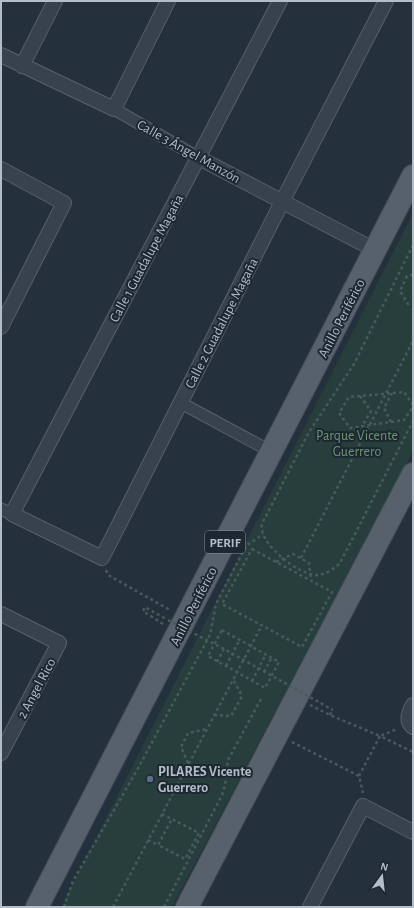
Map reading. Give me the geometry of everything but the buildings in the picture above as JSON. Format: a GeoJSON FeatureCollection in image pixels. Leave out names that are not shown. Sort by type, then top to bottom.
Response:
{"type":"FeatureCollection","features":[{"type":"Feature","properties":{"kind":"main road","name":"Anillo Periférico"},"geometry":{"type":"LineString","coordinates":[[37,907],[177,619],[272,452],[413,176]]}},
{"type":"Feature","properties":{"kind":"main road"},"geometry":{"type":"LineString","coordinates":[[187,907],[413,474]]}},
{"type":"Feature","properties":{"kind":"street"},"geometry":{"type":"LineString","coordinates":[[22,66],[55,1]]}},
{"type":"Feature","properties":{"kind":"street"},"geometry":{"type":"LineString","coordinates":[[114,109],[168,1]]}},
{"type":"Feature","properties":{"kind":"street","name":"Calle 1 Guadalupe Magaña"},"geometry":{"type":"LineString","coordinates":[[7,512],[199,158],[280,1]]}},
{"type":"Feature","properties":{"kind":"street","name":"Calle 2 Guadalupe Magaña"},"geometry":{"type":"LineString","coordinates":[[102,558],[282,202],[386,1]]}},
{"type":"Feature","properties":{"kind":"street","name":"Calle 3 Ángel Manzón"},"geometry":{"type":"LineString","coordinates":[[1,55],[114,109],[199,158],[375,250]]}},
{"type":"Feature","properties":{"kind":"street"},"geometry":{"type":"LineString","coordinates":[[1,169],[64,204],[1,327]]}},
{"type":"Feature","properties":{"kind":"street"},"geometry":{"type":"LineString","coordinates":[[180,403],[272,452]]}},
{"type":"Feature","properties":{"kind":"street"},"geometry":{"type":"LineString","coordinates":[[7,512],[102,558]]}},
{"type":"Feature","properties":{"kind":"street","name":"2 Angel Rico"},"geometry":{"type":"LineString","coordinates":[[1,614],[59,643],[1,753]]}},
{"type":"Feature","properties":{"kind":"street"},"geometry":{"type":"LineString","coordinates":[[310,907],[363,801],[413,832]]}},
{"type":"Feature","properties":{"kind":"path"},"geometry":{"type":"LineString","coordinates":[[413,245],[354,364],[309,432],[262,524],[263,534],[268,544],[284,558],[310,574],[315,575],[326,573],[340,563],[413,421]]}},
{"type":"Feature","properties":{"kind":"path"},"geometry":{"type":"LineString","coordinates":[[413,275],[407,276],[400,291],[408,304],[413,303]]}},
{"type":"Feature","properties":{"kind":"path"},"geometry":{"type":"LineString","coordinates":[[301,558],[413,341]]}},
{"type":"Feature","properties":{"kind":"path"},"geometry":{"type":"LineString","coordinates":[[404,392],[413,406],[404,420],[350,428],[339,413],[349,397],[386,394],[404,392]]}},
{"type":"Feature","properties":{"kind":"path"},"geometry":{"type":"LineString","coordinates":[[391,422],[384,408],[392,393]]}},
{"type":"Feature","properties":{"kind":"path"},"geometry":{"type":"LineString","coordinates":[[360,396],[371,411],[362,426]]}},
{"type":"Feature","properties":{"kind":"path"},"geometry":{"type":"LineString","coordinates":[[64,907],[73,882],[126,790],[210,635],[216,604],[246,546],[263,534]]}},
{"type":"Feature","properties":{"kind":"path"},"geometry":{"type":"LineString","coordinates":[[252,549],[276,562],[332,592],[302,647],[222,604],[252,549]]}},
{"type":"Feature","properties":{"kind":"path"},"geometry":{"type":"LineString","coordinates":[[276,562],[293,554],[301,558],[309,563],[311,580]]}},
{"type":"Feature","properties":{"kind":"path"},"geometry":{"type":"LineString","coordinates":[[102,558],[108,575],[224,649],[333,710],[330,715],[413,752]]}},
{"type":"Feature","properties":{"kind":"path"},"geometry":{"type":"LineString","coordinates":[[163,625],[143,611],[145,607],[177,619]]}},
{"type":"Feature","properties":{"kind":"path"},"geometry":{"type":"LineString","coordinates":[[113,907],[262,625]]}},
{"type":"Feature","properties":{"kind":"path"},"geometry":{"type":"LineString","coordinates":[[222,630],[240,640],[279,662],[265,688],[208,656],[222,630]]}},
{"type":"Feature","properties":{"kind":"path"},"geometry":{"type":"LineString","coordinates":[[226,666],[240,640]]}},
{"type":"Feature","properties":{"kind":"path"},"geometry":{"type":"LineString","coordinates":[[217,662],[224,649]]}},
{"type":"Feature","properties":{"kind":"path"},"geometry":{"type":"LineString","coordinates":[[252,681],[266,654]]}},
{"type":"Feature","properties":{"kind":"path"},"geometry":{"type":"LineString","coordinates":[[264,672],[272,658]]}},
{"type":"Feature","properties":{"kind":"path"},"geometry":{"type":"LineString","coordinates":[[214,715],[231,716],[242,696],[233,679]]}},
{"type":"Feature","properties":{"kind":"path"},"geometry":{"type":"LineString","coordinates":[[164,907],[222,795],[225,785],[228,760],[261,699]]}},
{"type":"Feature","properties":{"kind":"path"},"geometry":{"type":"LineString","coordinates":[[363,801],[359,776],[380,736],[411,717]]}},
{"type":"Feature","properties":{"kind":"path"},"geometry":{"type":"LineString","coordinates":[[189,764],[181,747],[188,733],[207,730]]}},
{"type":"Feature","properties":{"kind":"path"},"geometry":{"type":"LineString","coordinates":[[277,734],[359,776]]}},
{"type":"Feature","properties":{"kind":"path"},"geometry":{"type":"LineString","coordinates":[[148,840],[185,860],[199,833],[162,814]]}},
{"type":"Feature","properties":{"kind":"path"},"geometry":{"type":"LineString","coordinates":[[158,845],[172,819]]}},
{"type":"Feature","properties":{"kind":"green space","name":"Parque Vicente Guerrero"},"geometry":{"type":"Polygon","coordinates":[[[413,213],[413,451],[172,907],[61,907],[413,213]]]}},
{"type":"Feature","properties":{"kind":"place","name":"PILARES Vicente Guerrero"},"geometry":{"type":"Point","coordinates":[150,779]}}]}
